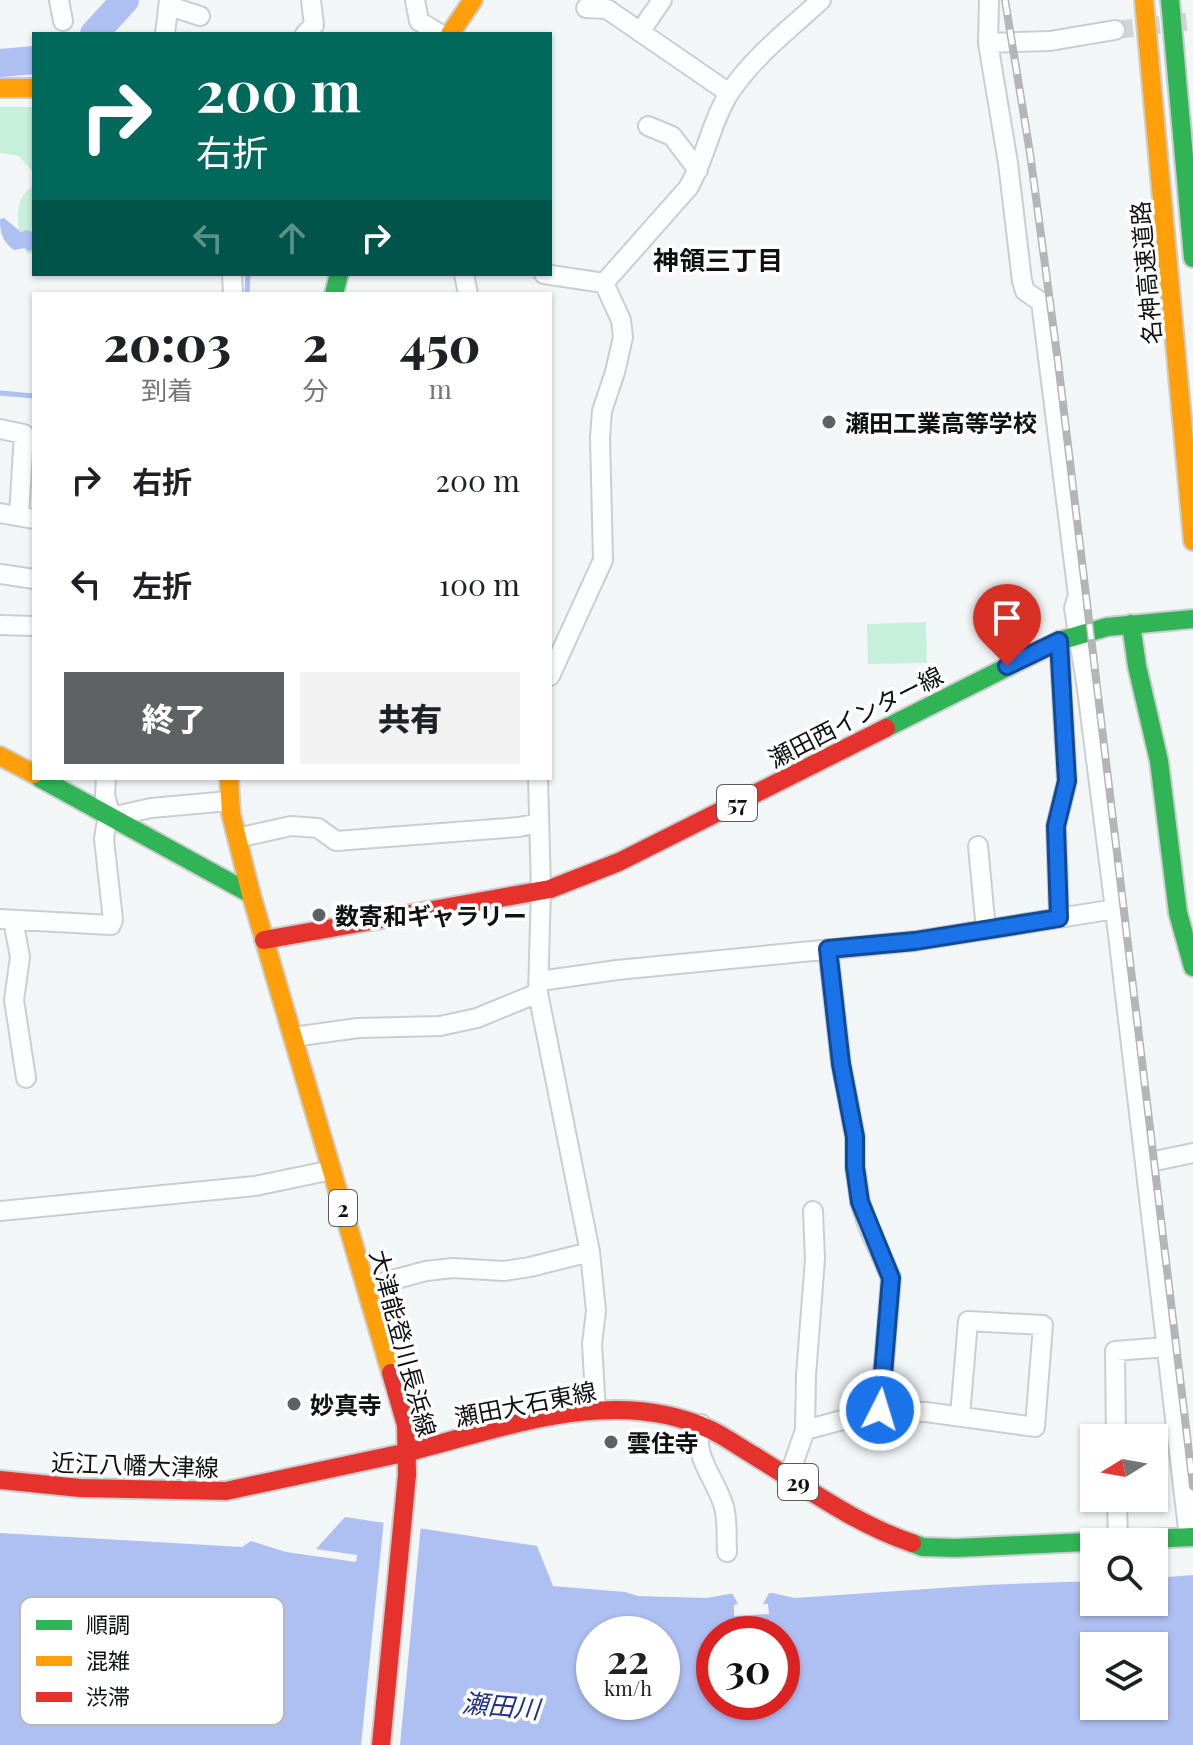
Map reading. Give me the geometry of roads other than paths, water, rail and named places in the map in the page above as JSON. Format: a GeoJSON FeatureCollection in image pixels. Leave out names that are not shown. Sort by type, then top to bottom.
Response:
{"type":"FeatureCollection","features":[{"type":"Feature","properties":{"kind":"main road"},"geometry":{"type":"LineString","coordinates":[[451,32],[473,0]]}},
{"type":"Feature","properties":{"kind":"main road","name":"名神高速道路"},"geometry":{"type":"LineString","coordinates":[[1144,0],[1193,541]]}},
{"type":"Feature","properties":{"kind":"main road","name":"名神高速道路"},"geometry":{"type":"LineString","coordinates":[[1170,0],[1193,258]]}},
{"type":"Feature","properties":{"kind":"main road"},"geometry":{"type":"LineString","coordinates":[[0,88],[32,88]]}},
{"type":"Feature","properties":{"kind":"main road","name":"瀬田西インター線"},"geometry":{"type":"LineString","coordinates":[[264,940],[541,890],[591,875],[1059,641],[1078,634],[1131,624],[1193,619]]}},
{"type":"Feature","properties":{"kind":"main road"},"geometry":{"type":"LineString","coordinates":[[1131,624],[1137,666],[1159,761],[1178,913],[1193,967]]}},
{"type":"Feature","properties":{"kind":"main road"},"geometry":{"type":"LineString","coordinates":[[0,756],[32,773]]}},
{"type":"Feature","properties":{"kind":"main road"},"geometry":{"type":"LineString","coordinates":[[44,780],[251,894]]}},
{"type":"Feature","properties":{"kind":"main road","name":"大津能登川長浜線"},"geometry":{"type":"LineString","coordinates":[[229,780],[229,801],[251,894],[406,1425],[407,1479],[381,1745]]}},
{"type":"Feature","properties":{"kind":"main road","name":"瀬田大石東線"},"geometry":{"type":"LineString","coordinates":[[408,1452],[568,1415],[596,1411],[654,1413],[701,1424],[879,1532],[923,1547],[1080,1541]]}},
{"type":"Feature","properties":{"kind":"main road","name":"近江八幡大津線"},"geometry":{"type":"LineString","coordinates":[[0,1480],[80,1488],[226,1491],[408,1452]]}},
{"type":"Feature","properties":{"kind":"main road","name":"瀬田大石東線"},"geometry":{"type":"LineString","coordinates":[[1168,1538],[1191,1537]]}},
{"type":"Feature","properties":{"kind":"street"},"geometry":{"type":"LineString","coordinates":[[59,0],[63,21]]}},
{"type":"Feature","properties":{"kind":"street"},"geometry":{"type":"LineString","coordinates":[[307,32],[314,25],[311,0]]}},
{"type":"Feature","properties":{"kind":"street"},"geometry":{"type":"LineString","coordinates":[[415,0],[419,21],[437,32]]}},
{"type":"Feature","properties":{"kind":"street"},"geometry":{"type":"LineString","coordinates":[[640,32],[662,0]]}},
{"type":"Feature","properties":{"kind":"street"},"geometry":{"type":"LineString","coordinates":[[604,283],[688,188],[729,93],[767,45],[777,41],[821,0]]}},
{"type":"Feature","properties":{"kind":"street"},"geometry":{"type":"LineString","coordinates":[[989,0],[988,43],[1010,177],[1022,281],[1025,291],[1041,302],[1078,595],[1074,608],[1115,909],[1191,1537]]}},
{"type":"Feature","properties":{"kind":"street"},"geometry":{"type":"LineString","coordinates":[[165,32],[169,3],[200,16]]}},
{"type":"Feature","properties":{"kind":"street"},"geometry":{"type":"LineString","coordinates":[[586,8],[607,9],[729,93]]}},
{"type":"Feature","properties":{"kind":"street"},"geometry":{"type":"LineString","coordinates":[[988,43],[1050,41],[1115,30]]}},
{"type":"Feature","properties":{"kind":"street"},"geometry":{"type":"LineString","coordinates":[[648,126],[672,136],[698,170]]}},
{"type":"Feature","properties":{"kind":"street"},"geometry":{"type":"LineString","coordinates":[[552,275],[604,283]]}},
{"type":"Feature","properties":{"kind":"street"},"geometry":{"type":"LineString","coordinates":[[552,672],[603,560],[602,411],[623,337],[621,320],[604,283]]}},
{"type":"Feature","properties":{"kind":"street"},"geometry":{"type":"LineString","coordinates":[[0,429],[24,434],[18,516]]}},
{"type":"Feature","properties":{"kind":"street"},"geometry":{"type":"LineString","coordinates":[[0,574],[32,579]]}},
{"type":"Feature","properties":{"kind":"street"},"geometry":{"type":"LineString","coordinates":[[0,625],[32,626]]}},
{"type":"Feature","properties":{"kind":"street"},"geometry":{"type":"LineString","coordinates":[[1059,641],[1067,781],[1056,826],[1059,918]]}},
{"type":"Feature","properties":{"kind":"street"},"geometry":{"type":"LineString","coordinates":[[26,1078],[14,1000],[20,957],[6,919],[111,925],[104,839],[111,817],[105,795],[106,780]]}},
{"type":"Feature","properties":{"kind":"street"},"geometry":{"type":"LineString","coordinates":[[538,780],[541,890],[539,987],[590,1252],[596,1311],[592,1344],[596,1411]]}},
{"type":"Feature","properties":{"kind":"street"},"geometry":{"type":"LineString","coordinates":[[111,817],[151,808],[229,801]]}},
{"type":"Feature","properties":{"kind":"street"},"geometry":{"type":"LineString","coordinates":[[237,838],[291,826],[318,828],[336,841],[539,823]]}},
{"type":"Feature","properties":{"kind":"street"},"geometry":{"type":"LineString","coordinates":[[978,846],[986,930]]}},
{"type":"Feature","properties":{"kind":"street"},"geometry":{"type":"LineString","coordinates":[[293,1037],[358,1028],[440,1026],[477,1018],[539,987],[617,970],[884,945],[1115,909]]}},
{"type":"Feature","properties":{"kind":"street"},"geometry":{"type":"LineString","coordinates":[[828,949],[841,1064],[855,1137],[860,1202],[891,1278],[880,1410]]}},
{"type":"Feature","properties":{"kind":"street"},"geometry":{"type":"LineString","coordinates":[[1145,1163],[1193,1153]]}},
{"type":"Feature","properties":{"kind":"street"},"geometry":{"type":"LineString","coordinates":[[0,1211],[255,1186],[332,1170]]}},
{"type":"Feature","properties":{"kind":"street"},"geometry":{"type":"LineString","coordinates":[[789,1476],[805,1430],[805,1387],[815,1259],[813,1211]]}},
{"type":"Feature","properties":{"kind":"street"},"geometry":{"type":"LineString","coordinates":[[366,1287],[426,1271],[453,1268],[504,1271],[590,1252]]}},
{"type":"Feature","properties":{"kind":"street"},"geometry":{"type":"LineString","coordinates":[[805,1430],[880,1410],[960,1416],[1035,1427],[1043,1325],[968,1321],[960,1416]]}},
{"type":"Feature","properties":{"kind":"street"},"geometry":{"type":"LineString","coordinates":[[1116,1424],[1115,1351],[1166,1347]]}},
{"type":"Feature","properties":{"kind":"street"},"geometry":{"type":"LineString","coordinates":[[701,1424],[698,1435],[703,1463],[725,1511],[727,1552]]}},
{"type":"Feature","properties":{"kind":"water"},"geometry":{"type":"Polygon","coordinates":[[[4,218],[21,232],[32,232],[32,250],[14,250],[2,236],[0,219],[4,218]]]}},
{"type":"Feature","properties":{"kind":"water","name":"瀬田川"},"geometry":{"type":"Polygon","coordinates":[[[345,1517],[537,1546],[553,1586],[625,1592],[638,1596],[706,1598],[772,1593],[795,1598],[1080,1582],[1080,1616],[1168,1616],[1168,1577],[1193,1575],[1193,1745],[0,1745],[0,1533],[242,1547],[251,1541],[286,1552],[356,1562],[357,1555],[316,1549],[345,1517]]]}},
{"type":"Feature","properties":{"kind":"waterway"},"geometry":{"type":"LineString","coordinates":[[96,32],[125,0]]}},
{"type":"Feature","properties":{"kind":"waterway"},"geometry":{"type":"LineString","coordinates":[[0,63],[32,60]]}},
{"type":"Feature","properties":{"kind":"waterway"},"geometry":{"type":"LineString","coordinates":[[247,292],[248,276]]}},
{"type":"Feature","properties":{"kind":"waterway"},"geometry":{"type":"LineString","coordinates":[[0,393],[32,396]]}},
{"type":"Feature","properties":{"kind":"tunnel"},"geometry":{"type":"LineString","coordinates":[[1115,30],[1193,21]]}},
{"type":"Feature","properties":{"kind":"railway"},"geometry":{"type":"LineString","coordinates":[[1005,0],[1030,153],[1058,362],[1193,1486]]}},
{"type":"Feature","properties":{"kind":"place","name":"瀬田工業高等学校"},"geometry":{"type":"Point","coordinates":[829,422]}},
{"type":"Feature","properties":{"kind":"place","name":"数寄和ギャラリー"},"geometry":{"type":"Point","coordinates":[319,915]}},
{"type":"Feature","properties":{"kind":"place","name":"妙真寺"},"geometry":{"type":"Point","coordinates":[294,1404]}},
{"type":"Feature","properties":{"kind":"place","name":"雲住寺"},"geometry":{"type":"Point","coordinates":[611,1442]}},
{"type":"Feature","properties":{"kind":"district","name":"神領三丁目"},"geometry":{"type":"Point","coordinates":[718,259]}}]}
